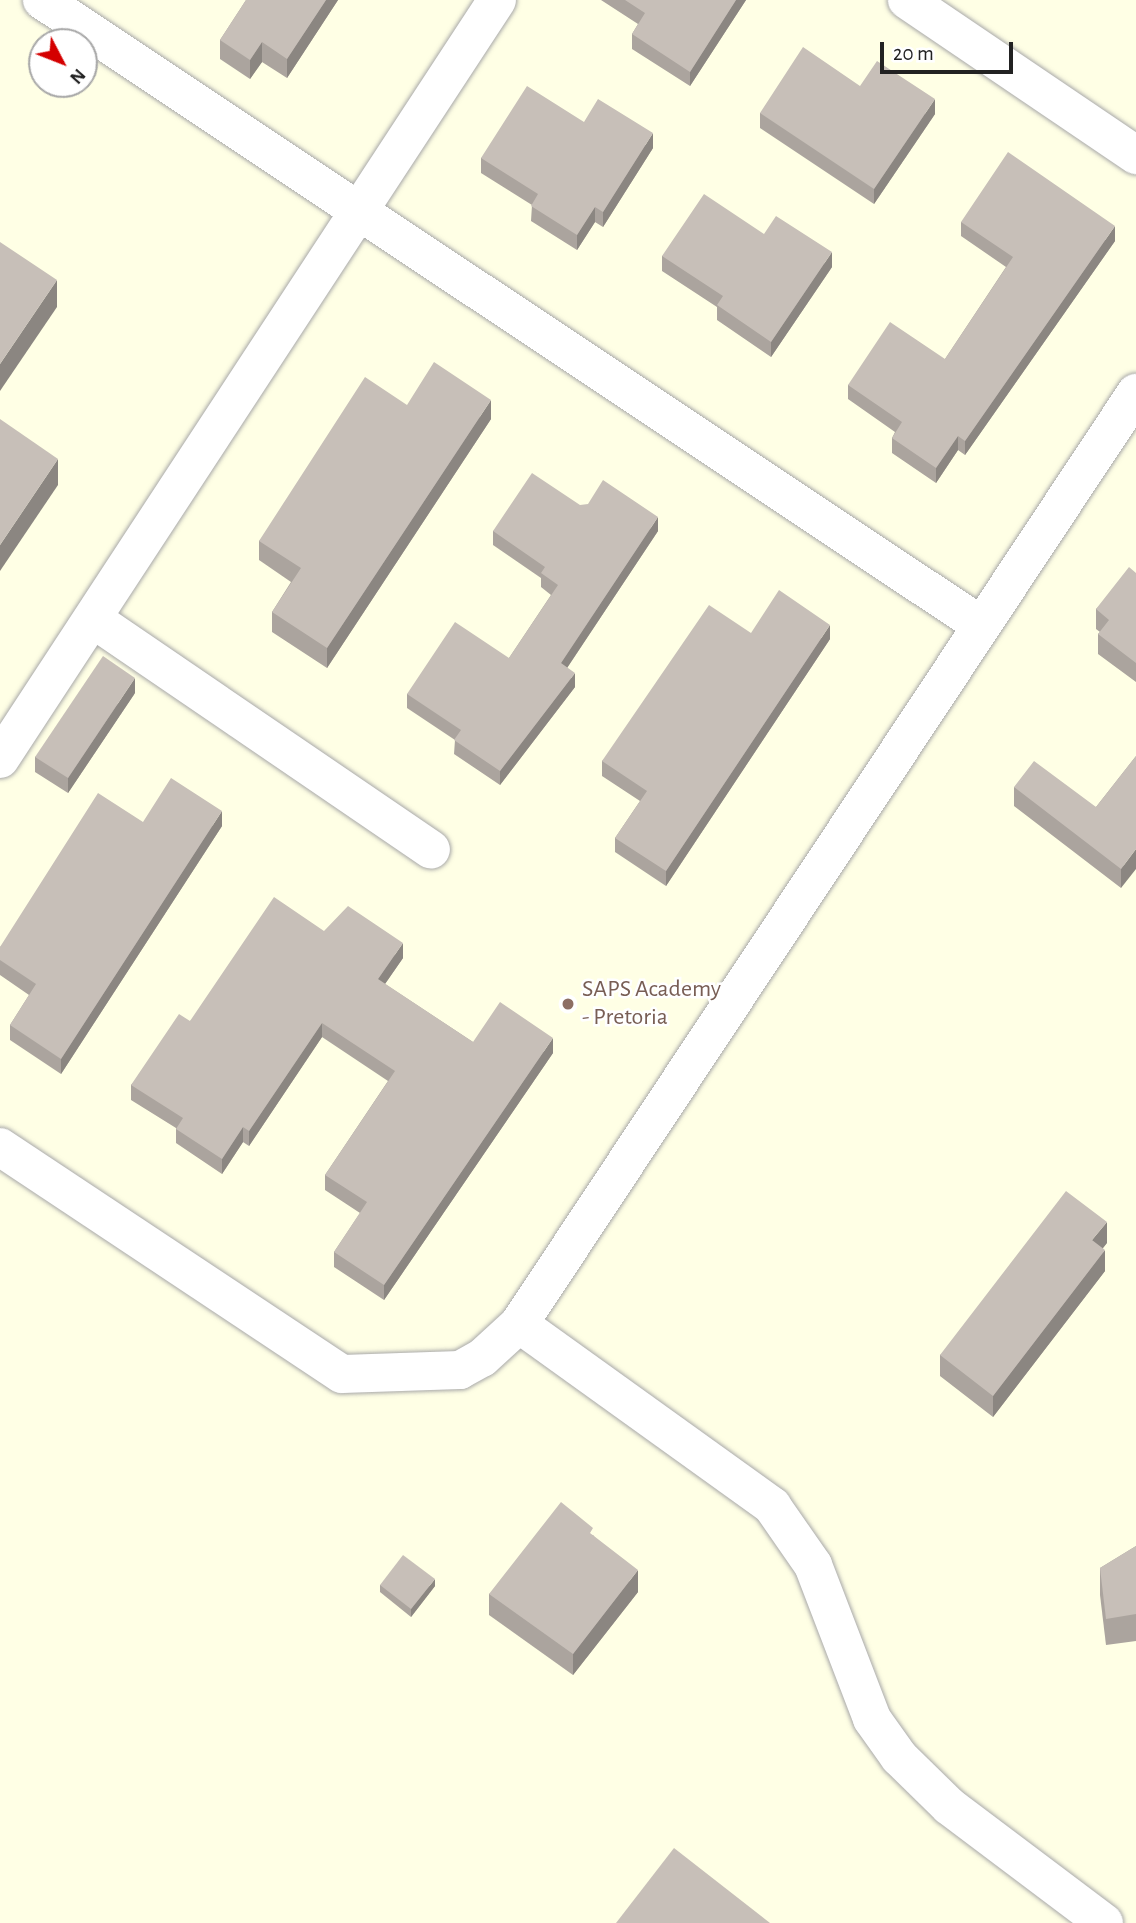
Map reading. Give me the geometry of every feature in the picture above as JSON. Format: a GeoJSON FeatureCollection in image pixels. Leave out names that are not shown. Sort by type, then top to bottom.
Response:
{"type":"FeatureCollection","features":[{"type":"Feature","properties":{"kind":"street"},"geometry":{"type":"LineString","coordinates":[[42,0],[360,209],[979,624]]}},
{"type":"Feature","properties":{"kind":"street"},"geometry":{"type":"LineString","coordinates":[[0,759],[496,0]]}},
{"type":"Feature","properties":{"kind":"street"},"geometry":{"type":"LineString","coordinates":[[907,0],[1136,156]]}},
{"type":"Feature","properties":{"kind":"street"},"geometry":{"type":"LineString","coordinates":[[0,1147],[342,1374],[460,1370],[519,1324],[979,624],[1136,393]]}},
{"type":"Feature","properties":{"kind":"street"},"geometry":{"type":"LineString","coordinates":[[93,619],[431,850]]}},
{"type":"Feature","properties":{"kind":"street"},"geometry":{"type":"LineString","coordinates":[[519,1324],[772,1506],[813,1565],[872,1719],[898,1757],[948,1806],[1104,1923]]}},
{"type":"Feature","properties":{"kind":"shaded area","name":"SAPS Academy - Pretoria"},"geometry":{"type":"Polygon","coordinates":[[[0,0],[1136,0],[1136,1923],[0,1923],[0,0]]]}},
{"type":"Feature","properties":{"kind":"building"},"geometry":{"type":"Polygon","coordinates":[[[246,0],[326,0],[287,59],[262,42],[250,60],[220,40],[246,0]]]}},
{"type":"Feature","properties":{"kind":"building"},"geometry":{"type":"Polygon","coordinates":[[[625,0],[736,0],[690,72],[632,34],[645,13],[625,0]]]}},
{"type":"Feature","properties":{"kind":"building"},"geometry":{"type":"Polygon","coordinates":[[[803,47],[860,86],[877,61],[935,99],[874,189],[760,113],[803,47]]]}},
{"type":"Feature","properties":{"kind":"building"},"geometry":{"type":"Polygon","coordinates":[[[527,86],[584,122],[598,99],[653,133],[603,212],[595,207],[577,235],[531,206],[538,194],[481,158],[527,86]]]}},
{"type":"Feature","properties":{"kind":"building"},"geometry":{"type":"Polygon","coordinates":[[[1008,152],[1115,226],[965,441],[958,436],[936,468],[892,438],[902,422],[848,385],[890,322],[945,359],[1013,257],[961,222],[1008,152]]]}},
{"type":"Feature","properties":{"kind":"building"},"geometry":{"type":"Polygon","coordinates":[[[704,194],[764,234],[776,216],[832,252],[771,342],[717,305],[723,296],[662,256],[704,194]]]}},
{"type":"Feature","properties":{"kind":"building"},"geometry":{"type":"Polygon","coordinates":[[[0,242],[57,280],[0,364],[0,242]]]}},
{"type":"Feature","properties":{"kind":"building"},"geometry":{"type":"Polygon","coordinates":[[[434,362],[491,400],[327,648],[272,612],[301,568],[259,541],[365,377],[407,405],[434,362]]]}},
{"type":"Feature","properties":{"kind":"building"},"geometry":{"type":"Polygon","coordinates":[[[0,419],[58,459],[0,545],[0,419]]]}},
{"type":"Feature","properties":{"kind":"building"},"geometry":{"type":"Polygon","coordinates":[[[532,473],[580,505],[588,504],[603,480],[658,517],[561,663],[575,673],[500,771],[454,740],[461,730],[407,694],[455,622],[509,658],[558,585],[541,573],[545,567],[493,531],[532,473]]]}},
{"type":"Feature","properties":{"kind":"building"},"geometry":{"type":"Polygon","coordinates":[[[1129,567],[1136,573],[1136,663],[1098,634],[1109,620],[1096,609],[1129,567]]]}},
{"type":"Feature","properties":{"kind":"building"},"geometry":{"type":"Polygon","coordinates":[[[779,590],[830,625],[666,871],[615,838],[647,791],[602,761],[709,605],[751,633],[779,590]]]}},
{"type":"Feature","properties":{"kind":"building"},"geometry":{"type":"Polygon","coordinates":[[[103,656],[135,678],[68,778],[35,757],[103,656]]]}},
{"type":"Feature","properties":{"kind":"building"},"geometry":{"type":"Polygon","coordinates":[[[1136,756],[1136,849],[1121,869],[1014,787],[1034,761],[1096,807],[1136,756]]]}},
{"type":"Feature","properties":{"kind":"building"},"geometry":{"type":"Polygon","coordinates":[[[171,778],[222,811],[61,1059],[10,1025],[36,984],[0,960],[0,947],[98,793],[143,822],[171,778]]]}},
{"type":"Feature","properties":{"kind":"building"},"geometry":{"type":"Polygon","coordinates":[[[274,897],[324,931],[348,906],[403,943],[378,979],[473,1042],[500,1002],[553,1038],[384,1285],[334,1252],[367,1202],[325,1175],[395,1071],[322,1023],[249,1131],[243,1127],[222,1159],[176,1129],[183,1118],[131,1085],[179,1014],[190,1021],[274,897]]]}},
{"type":"Feature","properties":{"kind":"building"},"geometry":{"type":"Polygon","coordinates":[[[1066,1191],[1107,1222],[1092,1240],[1105,1250],[993,1396],[940,1355],[1066,1191]]]}},
{"type":"Feature","properties":{"kind":"building"},"geometry":{"type":"Polygon","coordinates":[[[561,1502],[593,1528],[590,1533],[638,1570],[573,1654],[489,1594],[561,1502]]]}},
{"type":"Feature","properties":{"kind":"building"},"geometry":{"type":"Polygon","coordinates":[[[1136,1546],[1136,1614],[1106,1619],[1100,1568],[1136,1546]]]}},
{"type":"Feature","properties":{"kind":"building"},"geometry":{"type":"Polygon","coordinates":[[[403,1555],[435,1579],[411,1609],[380,1585],[403,1555]]]}},
{"type":"Feature","properties":{"kind":"building"},"geometry":{"type":"Polygon","coordinates":[[[674,1848],[770,1923],[616,1923],[674,1848]]]}},
{"type":"Feature","properties":{"kind":"place","name":"SAPS Academy - Pretoria"},"geometry":{"type":"Point","coordinates":[568,1004]}}]}
